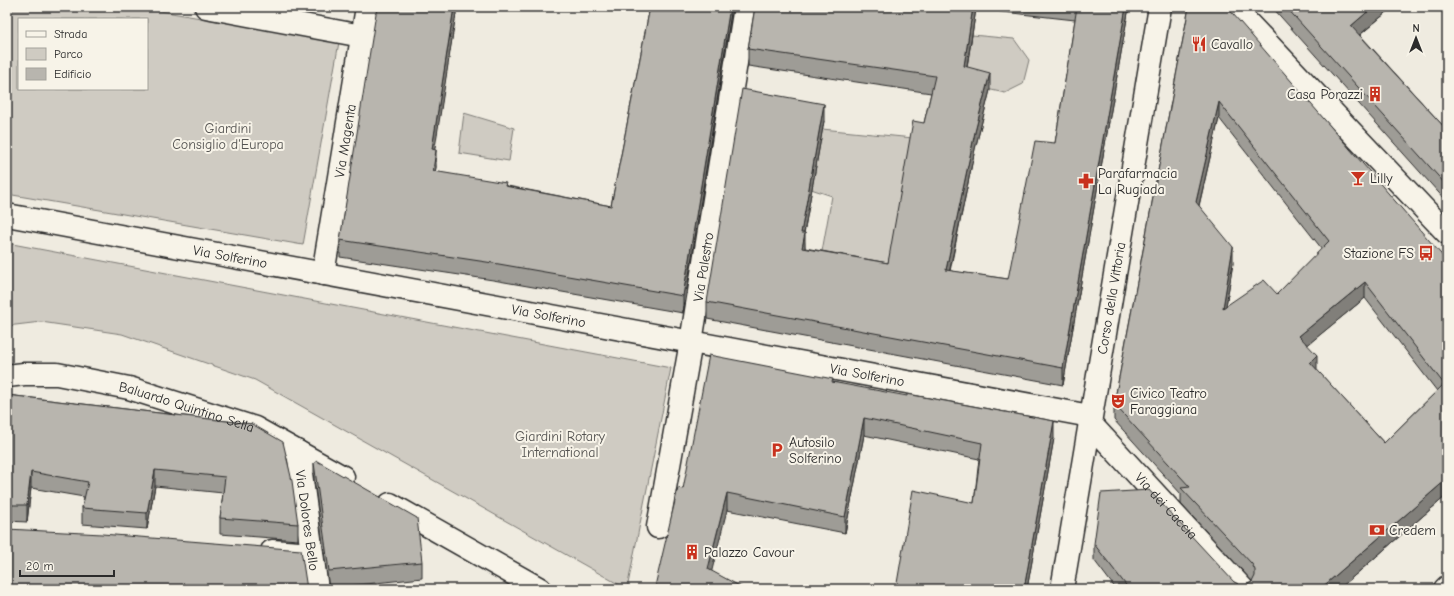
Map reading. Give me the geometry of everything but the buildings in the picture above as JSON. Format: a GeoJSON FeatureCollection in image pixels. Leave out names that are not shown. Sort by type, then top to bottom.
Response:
{"type":"FeatureCollection","features":[{"type":"Feature","properties":{"kind":"street"},"geometry":{"type":"LineString","coordinates":[[206,7],[362,36]]}},
{"type":"Feature","properties":{"kind":"street","name":"Via Magenta"},"geometry":{"type":"LineString","coordinates":[[322,274],[366,7]]}},
{"type":"Feature","properties":{"kind":"street","name":"Via Palestro"},"geometry":{"type":"LineString","coordinates":[[658,527],[691,342],[745,7]]}},
{"type":"Feature","properties":{"kind":"street","name":"Corso della Vittoria"},"geometry":{"type":"LineString","coordinates":[[1062,589],[1160,7]]}},
{"type":"Feature","properties":{"kind":"street"},"geometry":{"type":"LineString","coordinates":[[1233,7],[1447,233]]}},
{"type":"Feature","properties":{"kind":"street","name":"Via Solferino"},"geometry":{"type":"LineString","coordinates":[[7,215],[691,342],[1090,419]]}},
{"type":"Feature","properties":{"kind":"street","name":"Baluardo Quintino Sella"},"geometry":{"type":"LineString","coordinates":[[7,376],[24,374],[56,374],[129,388],[255,428],[540,589]]}},
{"type":"Feature","properties":{"kind":"street","name":"Via dei Caccia"},"geometry":{"type":"LineString","coordinates":[[1090,419],[1243,589]]}},
{"type":"Feature","properties":{"kind":"street","name":"Via Dolores Bello"},"geometry":{"type":"LineString","coordinates":[[298,452],[318,589]]}},
{"type":"Feature","properties":{"kind":"street"},"geometry":{"type":"LineString","coordinates":[[250,549],[312,554]]}},
{"type":"Feature","properties":{"kind":"green space","name":"Giardini Consiglio d'Europa"},"geometry":{"type":"Polygon","coordinates":[[[7,7],[137,7],[339,42],[303,245],[7,194],[7,7]]]}},
{"type":"Feature","properties":{"kind":"green space"},"geometry":{"type":"Polygon","coordinates":[[[286,7],[322,7],[319,12],[314,12],[286,7]]]}},
{"type":"Feature","properties":{"kind":"green space"},"geometry":{"type":"Polygon","coordinates":[[[972,35],[1014,39],[1029,60],[1023,84],[1005,93],[964,84],[972,35]]]}},
{"type":"Feature","properties":{"kind":"green space"},"geometry":{"type":"Polygon","coordinates":[[[464,113],[514,128],[509,161],[459,153],[464,113]]]}},
{"type":"Feature","properties":{"kind":"green space"},"geometry":{"type":"Polygon","coordinates":[[[822,129],[913,138],[888,280],[819,268],[832,196],[811,189],[822,129]]]}},
{"type":"Feature","properties":{"kind":"green space","name":"Giardini Rotary International"},"geometry":{"type":"Polygon","coordinates":[[[7,243],[671,368],[627,589],[255,380],[122,334],[41,322],[7,326],[7,243]]]}},
{"type":"Feature","properties":{"kind":"place","name":"Cavallo"},"geometry":{"type":"Point","coordinates":[1199,44]}},
{"type":"Feature","properties":{"kind":"place","name":"Casa Porazzi"},"geometry":{"type":"Point","coordinates":[1375,94]}},
{"type":"Feature","properties":{"kind":"place","name":"Lilly"},"geometry":{"type":"Point","coordinates":[1358,178]}},
{"type":"Feature","properties":{"kind":"place","name":"Parafarmacia La Rugiada"},"geometry":{"type":"Point","coordinates":[1086,181]}},
{"type":"Feature","properties":{"kind":"place","name":"Stazione FS"},"geometry":{"type":"Point","coordinates":[1426,253]}},
{"type":"Feature","properties":{"kind":"place","name":"Civico Teatro Faraggiana"},"geometry":{"type":"Point","coordinates":[1118,401]}},
{"type":"Feature","properties":{"kind":"place","name":"Autosilo Solferino"},"geometry":{"type":"Point","coordinates":[777,450]}},
{"type":"Feature","properties":{"kind":"place","name":"Credem"},"geometry":{"type":"Point","coordinates":[1377,530]}},
{"type":"Feature","properties":{"kind":"place","name":"Palazzo Cavour"},"geometry":{"type":"Point","coordinates":[692,552]}}]}
